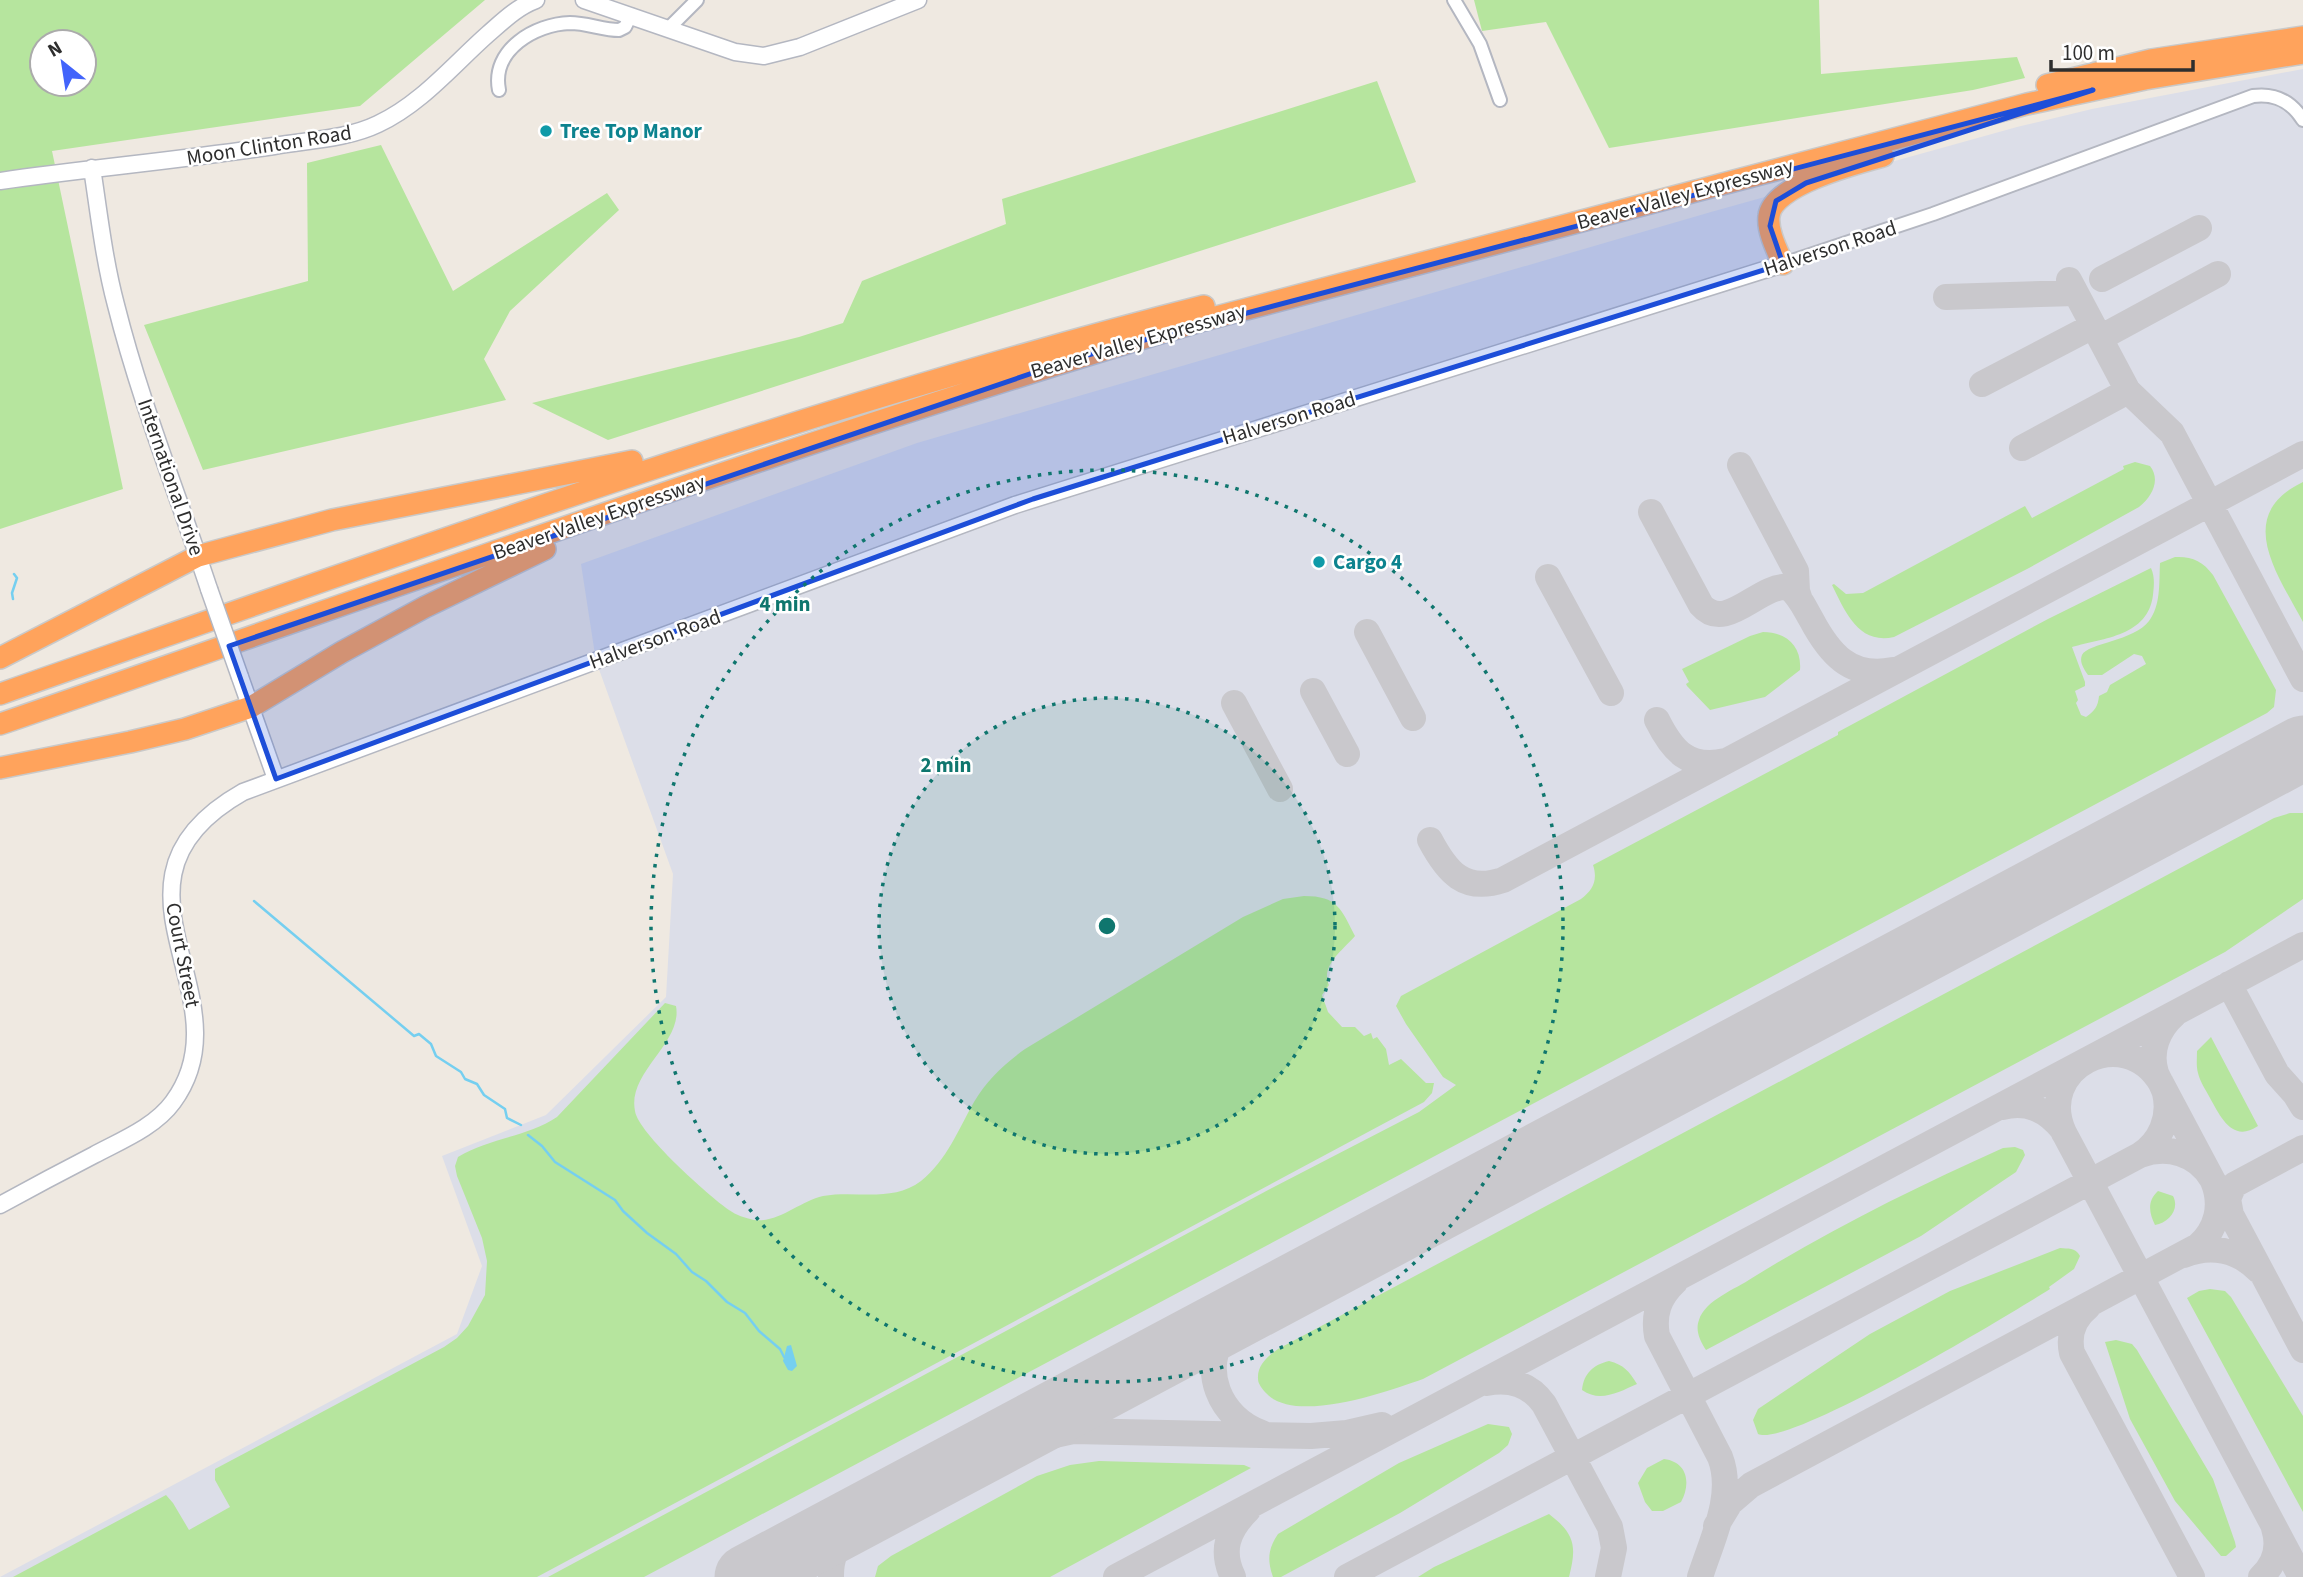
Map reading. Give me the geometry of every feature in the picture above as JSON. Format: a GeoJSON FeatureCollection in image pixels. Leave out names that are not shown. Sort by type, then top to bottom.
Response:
{"type":"FeatureCollection","features":[{"type":"Feature","properties":{"kind":"highway","name":"Beaver Valley Expressway"},"geometry":{"type":"LineString","coordinates":[[0,694],[637,472],[804,419],[1141,322],[1984,101],[2151,60],[2303,37]]}},
{"type":"Feature","properties":{"kind":"highway","name":"Beaver Valley Expressway"},"geometry":{"type":"LineString","coordinates":[[0,724],[844,433],[1201,321],[1949,124],[2145,79],[2303,53]]}},
{"type":"Feature","properties":{"kind":"highway"},"geometry":{"type":"LineString","coordinates":[[1783,264],[1772,236],[1769,216],[1776,201],[1795,187],[1858,163],[2093,90]]}},
{"type":"Feature","properties":{"kind":"highway"},"geometry":{"type":"LineString","coordinates":[[0,658],[129,589],[198,556],[332,520],[607,468],[804,419]]}},
{"type":"Feature","properties":{"kind":"highway"},"geometry":{"type":"LineString","coordinates":[[0,768],[185,729],[251,707],[342,652],[481,578],[546,549],[844,433]]}},
{"type":"Feature","properties":{"kind":"street","name":"Moon Clinton Road"},"geometry":{"type":"LineString","coordinates":[[0,181],[214,155],[348,134],[375,126],[414,101],[504,20],[536,0]]}},
{"type":"Feature","properties":{"kind":"street"},"geometry":{"type":"LineString","coordinates":[[584,0],[735,51],[764,56],[790,51],[918,0]]}},
{"type":"Feature","properties":{"kind":"street"},"geometry":{"type":"LineString","coordinates":[[669,28],[697,0]]}},
{"type":"Feature","properties":{"kind":"street"},"geometry":{"type":"LineString","coordinates":[[1454,0],[1479,43],[1500,100]]}},
{"type":"Feature","properties":{"kind":"street"},"geometry":{"type":"LineString","coordinates":[[499,90],[498,74],[504,57],[530,34],[551,25],[570,23],[619,30],[625,26],[631,15]]}},
{"type":"Feature","properties":{"kind":"street","name":"Halverson Road"},"geometry":{"type":"LineString","coordinates":[[276,779],[1024,502],[1783,264],[1942,211],[2253,96],[2266,95],[2284,100],[2295,108],[2303,120]]}},
{"type":"Feature","properties":{"kind":"street","name":"International Drive"},"geometry":{"type":"LineString","coordinates":[[92,168],[116,306],[209,589],[276,779]]}},
{"type":"Feature","properties":{"kind":"street","name":"Court Street"},"geometry":{"type":"LineString","coordinates":[[0,1205],[132,1135],[173,1102],[191,1066],[196,1034],[194,1004],[172,920],[171,894],[176,866],[189,836],[216,809],[243,792],[276,779]]}},
{"type":"Feature","properties":{"kind":"highlighted area"},"geometry":{"type":"Polygon","coordinates":[[[2093,90],[1806,183],[1776,201],[1770,226],[1783,264],[1033,499],[276,779],[229,646],[1080,357],[2093,90]]]}},
{"type":"Feature","properties":{"kind":"shaded area"},"geometry":{"type":"Polygon","coordinates":[[[2303,69],[2303,1577],[0,1577],[457,1334],[482,1266],[442,1156],[546,1115],[666,997],[673,874],[596,661],[581,564],[917,443],[1711,212],[2017,127],[2092,109],[2303,69]]]}},
{"type":"Feature","properties":{"kind":"green space"},"geometry":{"type":"Polygon","coordinates":[[[0,0],[485,0],[360,106],[52,151],[123,489],[0,529],[0,0]]]}},
{"type":"Feature","properties":{"kind":"green space"},"geometry":{"type":"Polygon","coordinates":[[[1474,0],[1819,0],[1821,74],[2017,57],[2025,78],[1973,90],[1609,148],[1546,22],[1482,31],[1474,0]]]}},
{"type":"Feature","properties":{"kind":"green space"},"geometry":{"type":"Polygon","coordinates":[[[1377,81],[1416,182],[608,440],[532,403],[799,337],[843,323],[862,281],[1006,224],[1002,199],[1377,81]]]}},
{"type":"Feature","properties":{"kind":"green space"},"geometry":{"type":"Polygon","coordinates":[[[381,145],[453,291],[607,193],[619,210],[510,311],[484,359],[506,400],[203,470],[144,325],[308,281],[307,163],[381,145]]]}},
{"type":"Feature","properties":{"kind":"green space"},"geometry":{"type":"Polygon","coordinates":[[[2135,462],[2150,466],[2155,477],[2154,488],[2139,507],[2029,568],[1894,637],[1871,636],[1862,631],[1848,615],[1832,585],[1846,594],[1863,593],[2025,506],[2032,518],[2124,469],[2123,466],[2135,462]]]}},
{"type":"Feature","properties":{"kind":"green space"},"geometry":{"type":"Polygon","coordinates":[[[2303,482],[2303,622],[2274,566],[2267,547],[2266,528],[2270,511],[2282,496],[2303,482]]]}},
{"type":"Feature","properties":{"kind":"green space"},"geometry":{"type":"Polygon","coordinates":[[[2175,557],[2196,560],[2213,575],[2276,690],[2274,707],[2267,713],[644,1577],[548,1577],[1270,1189],[1419,1112],[1456,1085],[1443,1077],[1406,1024],[1396,1006],[1401,996],[1581,899],[1593,884],[1593,865],[1838,735],[1838,732],[2048,619],[2151,568],[2154,578],[2153,595],[2143,619],[2123,633],[2072,647],[2085,682],[2085,686],[2075,691],[2078,700],[2076,703],[2081,715],[2086,717],[2094,710],[2099,696],[2107,692],[2110,685],[2146,664],[2142,656],[2134,654],[2102,675],[2088,675],[2082,663],[2082,655],[2093,647],[2133,633],[2149,621],[2157,601],[2160,563],[2175,557]]]}},
{"type":"Feature","properties":{"kind":"green space"},"geometry":{"type":"Polygon","coordinates":[[[1763,632],[1779,635],[1791,642],[1798,654],[1800,670],[1765,697],[1710,710],[1687,686],[1689,682],[1682,669],[1763,632]]]}},
{"type":"Feature","properties":{"kind":"green space"},"geometry":{"type":"Polygon","coordinates":[[[2290,813],[2303,813],[2303,899],[2225,952],[1423,1379],[1366,1397],[1319,1406],[1298,1406],[1280,1402],[1266,1393],[1260,1385],[1258,1374],[1261,1365],[1278,1349],[2274,818],[2290,813]]]}},
{"type":"Feature","properties":{"kind":"green space"},"geometry":{"type":"Polygon","coordinates":[[[1304,896],[1324,898],[1337,906],[1355,936],[1330,965],[1327,978],[1329,985],[1322,995],[1328,1012],[1342,1027],[1355,1027],[1364,1036],[1371,1033],[1373,1039],[1377,1037],[1386,1049],[1389,1065],[1401,1059],[1426,1083],[1434,1083],[1432,1093],[1424,1102],[537,1577],[13,1577],[166,1495],[189,1530],[230,1507],[215,1480],[215,1469],[457,1338],[468,1326],[485,1295],[487,1261],[482,1238],[457,1176],[455,1166],[458,1157],[533,1129],[557,1117],[665,1003],[676,1006],[676,1020],[664,1045],[639,1083],[635,1111],[639,1121],[661,1148],[719,1203],[741,1216],[763,1220],[823,1196],[886,1194],[910,1188],[938,1164],[984,1087],[996,1073],[1025,1049],[1243,917],[1283,899],[1304,896]]]}},
{"type":"Feature","properties":{"kind":"green space"},"geometry":{"type":"Polygon","coordinates":[[[2211,1037],[2258,1126],[2242,1132],[2229,1126],[2200,1080],[2197,1051],[2211,1037]]]}},
{"type":"Feature","properties":{"kind":"green space"},"geometry":{"type":"Polygon","coordinates":[[[2015,1147],[2023,1150],[2025,1155],[2016,1172],[1921,1236],[1706,1350],[1699,1335],[1699,1320],[1702,1313],[1722,1296],[1875,1209],[2003,1148],[2015,1147]]]}},
{"type":"Feature","properties":{"kind":"green space"},"geometry":{"type":"Polygon","coordinates":[[[2158,1191],[2173,1196],[2175,1206],[2169,1218],[2155,1225],[2150,1207],[2158,1191]]]}},
{"type":"Feature","properties":{"kind":"green space"},"geometry":{"type":"Polygon","coordinates":[[[2060,1248],[2074,1250],[2080,1256],[2074,1269],[2028,1303],[1854,1401],[1778,1433],[1758,1434],[1753,1420],[1758,1409],[1870,1334],[1950,1291],[2060,1248]]]}},
{"type":"Feature","properties":{"kind":"green space"},"geometry":{"type":"Polygon","coordinates":[[[2199,1291],[2225,1291],[2231,1297],[2303,1416],[2303,1512],[2187,1298],[2199,1291]]]}},
{"type":"Feature","properties":{"kind":"green space"},"geometry":{"type":"Polygon","coordinates":[[[2116,1340],[2132,1344],[2137,1350],[2213,1479],[2236,1547],[2226,1556],[2221,1556],[2175,1501],[2130,1419],[2105,1342],[2116,1340]]]}},
{"type":"Feature","properties":{"kind":"green space"},"geometry":{"type":"Polygon","coordinates":[[[1609,1361],[1626,1369],[1637,1384],[1603,1396],[1582,1390],[1590,1371],[1609,1361]]]}},
{"type":"Feature","properties":{"kind":"green space"},"geometry":{"type":"Polygon","coordinates":[[[1488,1424],[1509,1427],[1512,1434],[1508,1445],[1499,1453],[1400,1513],[1281,1577],[1273,1577],[1270,1555],[1278,1534],[1399,1463],[1488,1424]]]}},
{"type":"Feature","properties":{"kind":"green space"},"geometry":{"type":"Polygon","coordinates":[[[1664,1459],[1683,1469],[1686,1488],[1681,1502],[1663,1511],[1652,1511],[1645,1502],[1638,1483],[1647,1468],[1664,1459]]]}},
{"type":"Feature","properties":{"kind":"green space"},"geometry":{"type":"Polygon","coordinates":[[[1099,1461],[1244,1465],[1251,1468],[1050,1577],[875,1577],[878,1566],[891,1556],[1037,1476],[1070,1465],[1099,1461]]]}},
{"type":"Feature","properties":{"kind":"green space"},"geometry":{"type":"Polygon","coordinates":[[[1549,1514],[1564,1528],[1572,1541],[1573,1557],[1569,1577],[1418,1577],[1434,1567],[1549,1514]]]}},
{"type":"Feature","properties":{"kind":"water"},"geometry":{"type":"Polygon","coordinates":[[[791,1345],[797,1366],[792,1371],[788,1370],[783,1361],[787,1346],[791,1345]]]}},
{"type":"Feature","properties":{"kind":"waterway"},"geometry":{"type":"LineString","coordinates":[[13,599],[12,593],[17,578],[14,574]]}},
{"type":"Feature","properties":{"kind":"waterway"},"geometry":{"type":"LineString","coordinates":[[254,901],[414,1036],[419,1034],[431,1044],[436,1056],[461,1072],[465,1079],[477,1084],[484,1095],[505,1109],[507,1118],[521,1125]]}},
{"type":"Feature","properties":{"kind":"waterway"},"geometry":{"type":"LineString","coordinates":[[528,1135],[542,1146],[555,1162],[615,1200],[647,1233],[676,1254],[692,1272],[706,1281],[727,1302],[745,1313],[759,1331],[780,1349],[784,1357]]}},
{"type":"Feature","properties":{"kind":"taxiway"},"geometry":{"type":"LineString","coordinates":[[2102,279],[2199,228]]}},
{"type":"Feature","properties":{"kind":"taxiway"},"geometry":{"type":"LineString","coordinates":[[2100,338],[2218,274]]}},
{"type":"Feature","properties":{"kind":"taxiway"},"geometry":{"type":"LineString","coordinates":[[2069,280],[2128,391],[2172,433],[2303,679]]}},
{"type":"Feature","properties":{"kind":"taxiway"},"geometry":{"type":"LineString","coordinates":[[1946,297],[2075,293]]}},
{"type":"Feature","properties":{"kind":"taxiway"},"geometry":{"type":"LineString","coordinates":[[1982,384],[2093,326]]}},
{"type":"Feature","properties":{"kind":"taxiway"},"geometry":{"type":"LineString","coordinates":[[2022,448],[2128,391]]}},
{"type":"Feature","properties":{"kind":"taxiway"},"geometry":{"type":"LineString","coordinates":[[1430,840],[1443,862],[1458,877],[1478,884],[1503,880],[2303,454]]}},
{"type":"Feature","properties":{"kind":"taxiway"},"geometry":{"type":"LineString","coordinates":[[1740,465],[1796,571],[1800,600]]}},
{"type":"Feature","properties":{"kind":"taxiway"},"geometry":{"type":"LineString","coordinates":[[1651,512],[1701,605],[1711,612],[1721,614],[1732,611],[1777,588],[1788,587],[1801,602],[1825,643],[1843,661],[1865,671],[1893,670]]}},
{"type":"Feature","properties":{"kind":"taxiway"},"geometry":{"type":"LineString","coordinates":[[1548,577],[1611,693]]}},
{"type":"Feature","properties":{"kind":"taxiway"},"geometry":{"type":"LineString","coordinates":[[1367,632],[1413,718]]}},
{"type":"Feature","properties":{"kind":"taxiway"},"geometry":{"type":"LineString","coordinates":[[1313,691],[1347,754]]}},
{"type":"Feature","properties":{"kind":"taxiway"},"geometry":{"type":"LineString","coordinates":[[1234,703],[1280,789]]}},
{"type":"Feature","properties":{"kind":"taxiway"},"geometry":{"type":"LineString","coordinates":[[1657,720],[1675,749],[1691,760],[1701,763],[1726,761]]}},
{"type":"Feature","properties":{"kind":"taxiway"},"geometry":{"type":"LineString","coordinates":[[2266,767],[2292,748],[2303,730]]}},
{"type":"Feature","properties":{"kind":"taxiway"},"geometry":{"type":"LineString","coordinates":[[2235,784],[2273,769],[2303,766]]}},
{"type":"Feature","properties":{"kind":"taxiway"},"geometry":{"type":"LineString","coordinates":[[1116,1577],[2303,945]]}},
{"type":"Feature","properties":{"kind":"taxiway"},"geometry":{"type":"LineString","coordinates":[[2229,984],[2277,1074],[2303,1107]]}},
{"type":"Feature","properties":{"kind":"taxiway"},"geometry":{"type":"LineString","coordinates":[[2140,1155],[2153,1143],[2165,1120],[2165,1093],[2156,1073],[2154,1049],[2164,1026],[2175,1014]]}},
{"type":"Feature","properties":{"kind":"taxiway"},"geometry":{"type":"LineString","coordinates":[[2064,1133],[2058,1110],[2061,1089],[2072,1072],[2087,1060],[2106,1054],[2126,1056],[2145,1065],[2161,1083],[2303,1350]]}},
{"type":"Feature","properties":{"kind":"taxiway"},"geometry":{"type":"LineString","coordinates":[[2002,1107],[2020,1105],[2035,1108],[2049,1116],[2062,1129],[2301,1577]]}},
{"type":"Feature","properties":{"kind":"taxiway"},"geometry":{"type":"LineString","coordinates":[[2231,1215],[2228,1199],[2234,1185],[2303,1148]]}},
{"type":"Feature","properties":{"kind":"taxiway"},"geometry":{"type":"LineString","coordinates":[[1347,1577],[2140,1155],[2171,1151],[2190,1157],[2206,1170],[2212,1179]]}},
{"type":"Feature","properties":{"kind":"taxiway"},"geometry":{"type":"LineString","coordinates":[[1716,1526],[1730,1503],[1751,1485],[2198,1246],[2210,1232],[2218,1208],[2213,1181]]}},
{"type":"Feature","properties":{"kind":"taxiway"},"geometry":{"type":"LineString","coordinates":[[2184,1255],[2204,1250],[2224,1251],[2242,1258],[2258,1270]]}},
{"type":"Feature","properties":{"kind":"taxiway"},"geometry":{"type":"LineString","coordinates":[[1675,1282],[1658,1306],[1657,1336],[1720,1457],[1724,1472],[1725,1486],[1720,1517],[1700,1577]]}},
{"type":"Feature","properties":{"kind":"taxiway"},"geometry":{"type":"LineString","coordinates":[[1262,1433],[1247,1426],[1225,1404],[1214,1376],[1214,1361],[1218,1345],[1232,1325],[1276,1295]]}},
{"type":"Feature","properties":{"kind":"taxiway"},"geometry":{"type":"LineString","coordinates":[[2088,1307],[2073,1327],[2072,1353],[2192,1577]]}},
{"type":"Feature","properties":{"kind":"taxiway"},"geometry":{"type":"LineString","coordinates":[[1486,1383],[1503,1381],[1519,1384],[1544,1404],[1610,1527],[1614,1548],[1608,1577]]}},
{"type":"Feature","properties":{"kind":"taxiway"},"geometry":{"type":"LineString","coordinates":[[929,1480],[1010,1445],[1073,1431],[1311,1436],[1347,1433],[1382,1425]]}},
{"type":"Feature","properties":{"kind":"taxiway"},"geometry":{"type":"LineString","coordinates":[[831,1577],[836,1550],[849,1530],[891,1500]]}},
{"type":"Feature","properties":{"kind":"taxiway"},"geometry":{"type":"LineString","coordinates":[[1233,1577],[1227,1558],[1228,1541],[1235,1525],[1248,1510]]}},
{"type":"Feature","properties":{"kind":"taxiway"},"geometry":{"type":"LineString","coordinates":[[2261,1577],[2270,1567],[2275,1555],[2274,1528]]}},
{"type":"Feature","properties":{"kind":"runway"},"geometry":{"type":"LineString","coordinates":[[747,1577],[2303,748]]}},
{"type":"Feature","properties":{"kind":"place","name":"Tree Top Manor"},"geometry":{"type":"Point","coordinates":[546,131]}},
{"type":"Feature","properties":{"kind":"place","name":"Cargo 4"},"geometry":{"type":"Point","coordinates":[1319,562]}}]}
